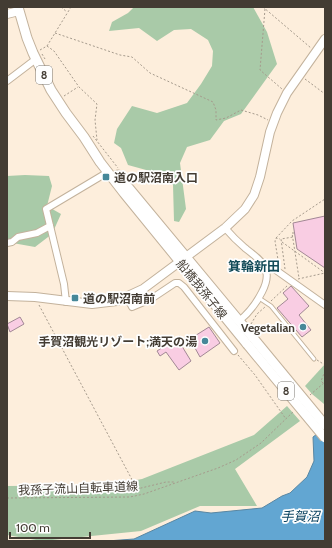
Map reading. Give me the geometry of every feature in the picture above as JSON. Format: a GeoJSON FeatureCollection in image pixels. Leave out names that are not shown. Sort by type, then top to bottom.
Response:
{"type":"FeatureCollection","features":[{"type":"Feature","properties":{"kind":"main road","name":"船橋我孫子線"},"geometry":{"type":"LineString","coordinates":[[19,9],[27,38],[39,57],[58,101],[250,341],[325,438]]}},
{"type":"Feature","properties":{"kind":"main road","name":"船橋我孫子線"},"geometry":{"type":"LineString","coordinates":[[88,137],[108,172],[239,321],[250,341],[325,425]]}},
{"type":"Feature","properties":{"kind":"street"},"geometry":{"type":"LineString","coordinates":[[7,14],[19,9]]}},
{"type":"Feature","properties":{"kind":"street"},"geometry":{"type":"LineString","coordinates":[[7,296],[35,297],[66,302],[99,304],[117,301],[143,289],[184,260],[225,228],[244,209],[254,195],[260,177],[273,123],[287,93],[325,38]]}},
{"type":"Feature","properties":{"kind":"street"},"geometry":{"type":"LineString","coordinates":[[7,81],[39,57]]}},
{"type":"Feature","properties":{"kind":"street"},"geometry":{"type":"LineString","coordinates":[[66,302],[64,284],[46,209],[108,172]]}},
{"type":"Feature","properties":{"kind":"street"},"geometry":{"type":"LineString","coordinates":[[7,243],[18,237],[37,233],[50,226]]}},
{"type":"Feature","properties":{"kind":"street"},"geometry":{"type":"LineString","coordinates":[[225,228],[263,263],[268,278],[265,287],[254,306],[239,321]]}},
{"type":"Feature","properties":{"kind":"street"},"geometry":{"type":"LineString","coordinates":[[265,267],[273,268],[297,281],[325,305]]}},
{"type":"Feature","properties":{"kind":"street"},"geometry":{"type":"LineString","coordinates":[[127,297],[132,308],[151,299],[175,283],[179,283],[184,287],[234,351]]}},
{"type":"Feature","properties":{"kind":"lane"},"geometry":{"type":"LineString","coordinates":[[259,298],[271,306],[314,359]]}},
{"type":"Feature","properties":{"kind":"path"},"geometry":{"type":"LineString","coordinates":[[61,7],[67,12]]}},
{"type":"Feature","properties":{"kind":"path"},"geometry":{"type":"LineString","coordinates":[[39,57],[71,7]]}},
{"type":"Feature","properties":{"kind":"path"},"geometry":{"type":"LineString","coordinates":[[263,7],[316,52]]}},
{"type":"Feature","properties":{"kind":"path"},"geometry":{"type":"LineString","coordinates":[[265,9],[260,70],[287,93]]}},
{"type":"Feature","properties":{"kind":"path"},"geometry":{"type":"LineString","coordinates":[[55,33],[120,55],[132,57],[150,73],[213,102],[216,110],[216,120],[226,118],[241,110],[258,115],[273,123]]}},
{"type":"Feature","properties":{"kind":"path"},"geometry":{"type":"LineString","coordinates":[[47,46],[54,51],[79,87],[97,104],[95,120],[97,142]]}},
{"type":"Feature","properties":{"kind":"path"},"geometry":{"type":"LineString","coordinates":[[300,75],[325,94]]}},
{"type":"Feature","properties":{"kind":"path"},"geometry":{"type":"LineString","coordinates":[[65,100],[63,96],[79,87]]}},
{"type":"Feature","properties":{"kind":"path"},"geometry":{"type":"LineString","coordinates":[[88,137],[97,142],[122,172]]}},
{"type":"Feature","properties":{"kind":"path"},"geometry":{"type":"LineString","coordinates":[[279,267],[275,241],[276,238],[292,221],[325,199]]}},
{"type":"Feature","properties":{"kind":"path"},"geometry":{"type":"LineString","coordinates":[[294,233],[292,233],[296,252],[297,281],[325,273]]}},
{"type":"Feature","properties":{"kind":"path"},"geometry":{"type":"LineString","coordinates":[[276,238],[281,239],[293,237]]}},
{"type":"Feature","properties":{"kind":"path"},"geometry":{"type":"LineString","coordinates":[[281,239],[285,271]]}},
{"type":"Feature","properties":{"kind":"path"},"geometry":{"type":"LineString","coordinates":[[281,242],[325,273]]}},
{"type":"Feature","properties":{"kind":"path"},"geometry":{"type":"LineString","coordinates":[[35,297],[137,490],[166,482],[177,482]]}},
{"type":"Feature","properties":{"kind":"path"},"geometry":{"type":"LineString","coordinates":[[234,351],[255,375],[286,420]]}},
{"type":"Feature","properties":{"kind":"path"},"geometry":{"type":"LineString","coordinates":[[314,359],[325,365]]}},
{"type":"Feature","properties":{"kind":"path"},"geometry":{"type":"LineString","coordinates":[[312,394],[324,383],[322,381],[325,371]]}},
{"type":"Feature","properties":{"kind":"path","name":"我孫子流山自転車道線"},"geometry":{"type":"LineString","coordinates":[[7,498],[130,497],[144,494],[218,468],[236,460],[254,449],[294,411]]}},
{"type":"Feature","properties":{"kind":"green space"},"geometry":{"type":"Polygon","coordinates":[[[134,7],[253,7],[267,32],[277,64],[241,114],[224,121],[210,140],[187,147],[180,163],[186,209],[179,222],[174,221],[173,185],[157,173],[128,165],[121,148],[114,143],[117,129],[132,106],[157,113],[187,103],[212,66],[213,51],[208,40],[191,29],[174,30],[157,41],[139,28],[109,31],[112,22],[128,13],[134,7]]]}},
{"type":"Feature","properties":{"kind":"green space"},"geometry":{"type":"Polygon","coordinates":[[[7,176],[49,176],[52,186],[47,206],[61,214],[52,234],[35,247],[7,242],[7,176]]]}},
{"type":"Feature","properties":{"kind":"green space"},"geometry":{"type":"Polygon","coordinates":[[[325,364],[325,403],[324,404],[305,386],[325,364]]]}},
{"type":"Feature","properties":{"kind":"green space"},"geometry":{"type":"Polygon","coordinates":[[[287,406],[300,421],[235,469],[257,506],[200,506],[141,531],[42,541],[7,535],[7,486],[110,485],[142,479],[254,435],[287,406]]]}},
{"type":"Feature","properties":{"kind":"water","name":"手賀沼"},"geometry":{"type":"Polygon","coordinates":[[[325,428],[325,541],[107,541],[134,539],[195,511],[211,513],[262,508],[290,493],[307,477],[314,461],[313,437],[325,428]]]}},
{"type":"Feature","properties":{"kind":"building"},"geometry":{"type":"Polygon","coordinates":[[[325,216],[325,268],[297,249],[293,223],[325,216]]]}},
{"type":"Feature","properties":{"kind":"building"},"geometry":{"type":"Polygon","coordinates":[[[291,286],[309,306],[299,315],[311,330],[302,337],[277,308],[288,299],[283,293],[291,286]]]}},
{"type":"Feature","properties":{"kind":"building"},"geometry":{"type":"Polygon","coordinates":[[[20,317],[24,324],[10,332],[7,324],[20,317]]]}},
{"type":"Feature","properties":{"kind":"building","name":"手賀沼観光リゾート;満天の湯"},"geometry":{"type":"Polygon","coordinates":[[[209,327],[220,343],[200,357],[190,339],[209,327]]]}},
{"type":"Feature","properties":{"kind":"building"},"geometry":{"type":"Polygon","coordinates":[[[180,336],[183,341],[180,343],[191,361],[179,370],[166,352],[160,356],[157,351],[180,336]]]}},
{"type":"Feature","properties":{"kind":"place","name":"道の駅沼南入口"},"geometry":{"type":"Point","coordinates":[106,177]}},
{"type":"Feature","properties":{"kind":"place","name":"道の駅沼南前"},"geometry":{"type":"Point","coordinates":[75,298]}},
{"type":"Feature","properties":{"kind":"place","name":"Vegetalian"},"geometry":{"type":"Point","coordinates":[303,327]}},
{"type":"Feature","properties":{"kind":"place","name":"手賀沼観光リゾート;満天の湯"},"geometry":{"type":"Point","coordinates":[205,341]}},
{"type":"Feature","properties":{"kind":"district","name":"箕輪新田"},"geometry":{"type":"Point","coordinates":[254,266]}}]}
